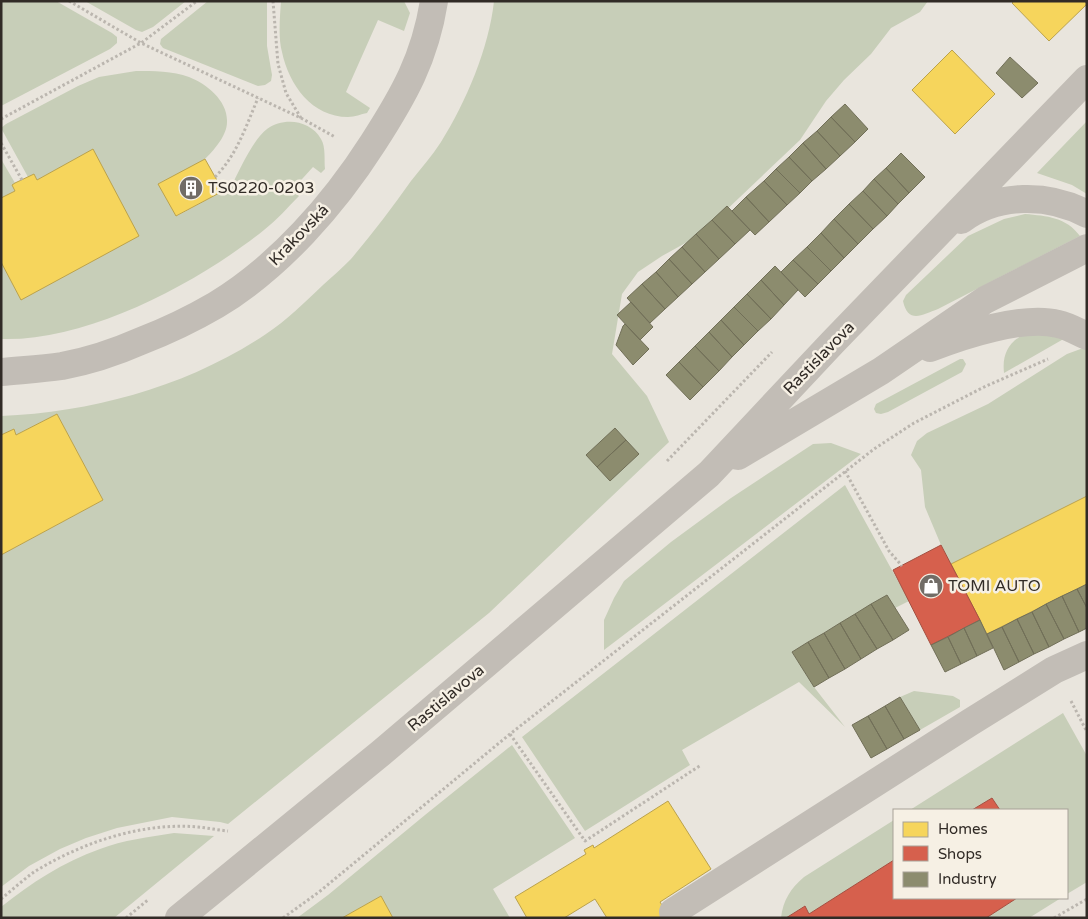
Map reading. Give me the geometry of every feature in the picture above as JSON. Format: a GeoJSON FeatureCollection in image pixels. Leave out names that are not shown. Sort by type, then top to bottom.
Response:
{"type":"FeatureCollection","features":[{"type":"Feature","properties":{"kind":"street","name":"Krakovská"},"geometry":{"type":"LineString","coordinates":[[1,372],[63,366],[115,352],[170,330],[217,304],[268,268],[332,201],[366,154],[397,106],[420,59],[434,1]]}},
{"type":"Feature","properties":{"kind":"street","name":"Rastislavova"},"geometry":{"type":"LineString","coordinates":[[179,918],[381,753],[709,474],[832,343],[1087,80]]}},
{"type":"Feature","properties":{"kind":"street","name":"Rastislavova"},"geometry":{"type":"LineString","coordinates":[[930,243],[970,214],[986,206],[1006,201],[1024,198],[1045,200],[1076,208],[1087,214]]}},
{"type":"Feature","properties":{"kind":"street","name":"Rastislavova"},"geometry":{"type":"LineString","coordinates":[[709,474],[881,371],[935,332],[985,300],[1087,248]]}},
{"type":"Feature","properties":{"kind":"street","name":"Rastislavova"},"geometry":{"type":"LineString","coordinates":[[881,371],[944,343],[1004,326],[1038,322],[1057,324],[1087,336]]}},
{"type":"Feature","properties":{"kind":"street"},"geometry":{"type":"LineString","coordinates":[[673,912],[1054,670],[1087,655]]}},
{"type":"Feature","properties":{"kind":"path"},"geometry":{"type":"LineString","coordinates":[[69,1],[141,43],[301,118],[366,154]]}},
{"type":"Feature","properties":{"kind":"path"},"geometry":{"type":"LineString","coordinates":[[1,119],[141,43],[197,1]]}},
{"type":"Feature","properties":{"kind":"path"},"geometry":{"type":"LineString","coordinates":[[273,1],[278,64],[286,93],[301,118]]}},
{"type":"Feature","properties":{"kind":"path"},"geometry":{"type":"LineString","coordinates":[[215,177],[226,165],[237,148],[258,98]]}},
{"type":"Feature","properties":{"kind":"path"},"geometry":{"type":"LineString","coordinates":[[1,143],[22,180]]}},
{"type":"Feature","properties":{"kind":"path"},"geometry":{"type":"LineString","coordinates":[[664,464],[778,346]]}},
{"type":"Feature","properties":{"kind":"path"},"geometry":{"type":"LineString","coordinates":[[282,918],[319,892],[510,734],[845,471],[914,423],[986,386],[1050,359]]}},
{"type":"Feature","properties":{"kind":"path"},"geometry":{"type":"LineString","coordinates":[[845,471],[889,551],[902,566]]}},
{"type":"Feature","properties":{"kind":"path"},"geometry":{"type":"LineString","coordinates":[[510,734],[585,841],[701,765]]}},
{"type":"Feature","properties":{"kind":"path"},"geometry":{"type":"LineString","coordinates":[[1,898],[33,873],[60,858],[101,840],[134,831],[196,827],[231,832],[224,838]]}},
{"type":"Feature","properties":{"kind":"path"},"geometry":{"type":"LineString","coordinates":[[126,918],[156,893]]}},
{"type":"Feature","properties":{"kind":"path"},"geometry":{"type":"LineString","coordinates":[[1054,918],[1087,899]]}},
{"type":"Feature","properties":{"kind":"green space"},"geometry":{"type":"Polygon","coordinates":[[[1,1],[56,1],[112,33],[117,37],[117,43],[110,49],[1,106],[1,1]]]}},
{"type":"Feature","properties":{"kind":"green space"},"geometry":{"type":"Polygon","coordinates":[[[85,1],[186,1],[153,27],[142,32],[85,1]]]}},
{"type":"Feature","properties":{"kind":"green space"},"geometry":{"type":"Polygon","coordinates":[[[208,1],[267,1],[267,46],[272,75],[271,81],[265,85],[258,86],[163,48],[160,44],[161,39],[208,1]]]}},
{"type":"Feature","properties":{"kind":"green space"},"geometry":{"type":"Polygon","coordinates":[[[281,1],[404,1],[410,13],[404,31],[378,20],[346,92],[370,108],[367,113],[353,117],[335,116],[313,105],[296,87],[285,64],[281,46],[281,1]]]}},
{"type":"Feature","properties":{"kind":"green space"},"geometry":{"type":"Polygon","coordinates":[[[494,1],[928,1],[920,12],[891,28],[871,54],[844,80],[826,101],[800,140],[700,235],[638,272],[622,294],[612,354],[647,396],[669,442],[489,613],[228,824],[172,817],[117,828],[60,849],[29,866],[1,887],[1,555],[103,500],[57,414],[16,435],[14,429],[1,435],[1,416],[71,409],[139,393],[172,382],[236,352],[266,334],[288,317],[351,259],[441,142],[459,110],[482,56],[494,1]]]}},
{"type":"Feature","properties":{"kind":"green space"},"geometry":{"type":"Polygon","coordinates":[[[136,71],[170,72],[196,80],[215,94],[224,107],[226,114],[227,122],[223,137],[206,158],[158,184],[177,216],[223,191],[225,194],[229,191],[256,141],[267,129],[274,125],[296,122],[304,124],[316,133],[324,146],[325,169],[321,173],[313,167],[293,189],[299,196],[264,230],[207,270],[174,289],[140,306],[105,320],[69,331],[34,337],[1,339],[1,262],[93,150],[37,180],[34,174],[28,177],[1,128],[78,86],[99,77],[136,71]]]}},
{"type":"Feature","properties":{"kind":"green space"},"geometry":{"type":"Polygon","coordinates":[[[1087,121],[1087,194],[1072,185],[1037,173],[1087,121]]]}},
{"type":"Feature","properties":{"kind":"green space"},"geometry":{"type":"Polygon","coordinates":[[[1,159],[15,183],[12,185],[15,191],[1,198],[1,159]]]}},
{"type":"Feature","properties":{"kind":"green space"},"geometry":{"type":"Polygon","coordinates":[[[1025,214],[1062,221],[1080,236],[938,309],[916,316],[908,313],[903,301],[906,295],[968,236],[1004,219],[1025,214]]]}},
{"type":"Feature","properties":{"kind":"green space"},"geometry":{"type":"Polygon","coordinates":[[[1024,334],[1067,337],[1004,373],[1004,361],[1007,350],[1014,341],[1024,334]]]}},
{"type":"Feature","properties":{"kind":"green space"},"geometry":{"type":"Polygon","coordinates":[[[1086,347],[1087,496],[951,564],[925,507],[921,470],[911,455],[917,441],[927,433],[988,404],[1067,354],[1086,347]]]}},
{"type":"Feature","properties":{"kind":"green space"},"geometry":{"type":"Polygon","coordinates":[[[963,359],[966,364],[962,372],[888,412],[876,413],[874,409],[876,404],[963,359]]]}},
{"type":"Feature","properties":{"kind":"green space"},"geometry":{"type":"Polygon","coordinates":[[[831,443],[861,454],[604,650],[604,620],[624,581],[671,542],[731,498],[813,444],[831,443]]]}},
{"type":"Feature","properties":{"kind":"green space"},"geometry":{"type":"Polygon","coordinates":[[[845,485],[909,601],[895,608],[887,595],[792,652],[814,687],[845,727],[799,682],[682,750],[690,765],[585,831],[522,737],[845,485]]]}},
{"type":"Feature","properties":{"kind":"green space"},"geometry":{"type":"Polygon","coordinates":[[[914,691],[953,696],[960,700],[960,707],[920,730],[900,697],[914,691]]]}},
{"type":"Feature","properties":{"kind":"green space"},"geometry":{"type":"Polygon","coordinates":[[[1063,713],[1087,756],[1087,882],[1068,893],[1068,809],[999,809],[992,798],[974,809],[912,809],[1063,713]]]}},
{"type":"Feature","properties":{"kind":"green space"},"geometry":{"type":"Polygon","coordinates":[[[512,745],[575,838],[493,889],[510,918],[393,918],[381,896],[342,918],[297,918],[328,895],[512,745]]]}},
{"type":"Feature","properties":{"kind":"green space"},"geometry":{"type":"Polygon","coordinates":[[[893,821],[893,861],[809,914],[804,906],[786,918],[781,918],[788,895],[804,877],[893,821]]]}},
{"type":"Feature","properties":{"kind":"green space"},"geometry":{"type":"Polygon","coordinates":[[[174,833],[214,836],[114,918],[1,918],[1,907],[36,882],[73,860],[118,843],[174,833]]]}},
{"type":"Feature","properties":{"kind":"green space"},"geometry":{"type":"Polygon","coordinates":[[[1015,899],[1059,899],[1029,918],[986,918],[1015,899]]]}},
{"type":"Feature","properties":{"kind":"building: Homes"},"geometry":{"type":"Polygon","coordinates":[[[1014,1],[1084,1],[1087,4],[1049,41],[1012,3],[1014,1]]]}},
{"type":"Feature","properties":{"kind":"building: Homes"},"geometry":{"type":"Polygon","coordinates":[[[952,50],[995,94],[955,134],[912,90],[952,50]]]}},
{"type":"Feature","properties":{"kind":"building: Homes"},"geometry":{"type":"Polygon","coordinates":[[[93,149],[139,236],[21,300],[1,262],[1,198],[15,191],[12,185],[15,183],[34,174],[37,180],[93,149]]]}},
{"type":"Feature","properties":{"kind":"building: Homes","name":"TS0220-0203"},"geometry":{"type":"Polygon","coordinates":[[[205,159],[223,191],[176,216],[158,184],[205,159]]]}},
{"type":"Feature","properties":{"kind":"building: Homes"},"geometry":{"type":"Polygon","coordinates":[[[57,414],[103,500],[1,555],[1,435],[14,429],[16,435],[57,414]]]}},
{"type":"Feature","properties":{"kind":"building: Homes"},"geometry":{"type":"Polygon","coordinates":[[[1087,496],[1087,584],[987,634],[951,564],[1087,496]]]}},
{"type":"Feature","properties":{"kind":"building: Homes"},"geometry":{"type":"Polygon","coordinates":[[[668,801],[711,869],[660,902],[670,918],[607,918],[595,899],[564,918],[527,918],[515,897],[586,854],[584,850],[593,845],[594,848],[668,801]]]}},
{"type":"Feature","properties":{"kind":"building: Homes"},"geometry":{"type":"Polygon","coordinates":[[[381,896],[393,918],[342,918],[381,896]]]}},
{"type":"Feature","properties":{"kind":"building: Shops","name":"TOMI AUTO"},"geometry":{"type":"Polygon","coordinates":[[[941,545],[980,620],[931,645],[893,570],[941,545]]]}},
{"type":"Feature","properties":{"kind":"building: Shops"},"geometry":{"type":"Polygon","coordinates":[[[992,798],[999,809],[974,809],[992,798]]]}},
{"type":"Feature","properties":{"kind":"building: Shops"},"geometry":{"type":"Polygon","coordinates":[[[893,861],[893,899],[1015,899],[986,918],[786,918],[805,906],[809,914],[893,861]]]}},
{"type":"Feature","properties":{"kind":"building: Industry"},"geometry":{"type":"Polygon","coordinates":[[[1010,57],[1038,83],[1022,98],[996,73],[1010,57]]]}},
{"type":"Feature","properties":{"kind":"building: Industry"},"geometry":{"type":"Polygon","coordinates":[[[845,104],[868,129],[855,142],[831,117],[845,104]]]}},
{"type":"Feature","properties":{"kind":"building: Industry"},"geometry":{"type":"Polygon","coordinates":[[[831,117],[855,142],[840,156],[817,131],[831,117]]]}},
{"type":"Feature","properties":{"kind":"building: Industry"},"geometry":{"type":"Polygon","coordinates":[[[817,131],[840,156],[826,169],[803,143],[817,131]]]}},
{"type":"Feature","properties":{"kind":"building: Industry"},"geometry":{"type":"Polygon","coordinates":[[[803,143],[826,169],[812,181],[789,157],[803,143]]]}},
{"type":"Feature","properties":{"kind":"building: Industry"},"geometry":{"type":"Polygon","coordinates":[[[901,153],[925,177],[909,193],[886,168],[901,153]]]}},
{"type":"Feature","properties":{"kind":"building: Industry"},"geometry":{"type":"Polygon","coordinates":[[[789,157],[812,181],[800,193],[776,169],[789,157]]]}},
{"type":"Feature","properties":{"kind":"building: Industry"},"geometry":{"type":"Polygon","coordinates":[[[886,168],[909,193],[898,204],[874,179],[886,168]]]}},
{"type":"Feature","properties":{"kind":"building: Industry"},"geometry":{"type":"Polygon","coordinates":[[[776,169],[800,193],[787,205],[764,181],[776,169]]]}},
{"type":"Feature","properties":{"kind":"building: Industry"},"geometry":{"type":"Polygon","coordinates":[[[874,179],[898,204],[887,216],[863,191],[874,179]]]}},
{"type":"Feature","properties":{"kind":"building: Industry"},"geometry":{"type":"Polygon","coordinates":[[[764,181],[787,205],[769,222],[746,197],[764,181]]]}},
{"type":"Feature","properties":{"kind":"building: Industry"},"geometry":{"type":"Polygon","coordinates":[[[863,191],[887,216],[873,229],[849,204],[863,191]]]}},
{"type":"Feature","properties":{"kind":"building: Industry"},"geometry":{"type":"Polygon","coordinates":[[[746,197],[769,222],[755,235],[732,211],[746,197]]]}},
{"type":"Feature","properties":{"kind":"building: Industry"},"geometry":{"type":"Polygon","coordinates":[[[849,204],[873,229],[858,244],[834,219],[849,204]]]}},
{"type":"Feature","properties":{"kind":"building: Industry"},"geometry":{"type":"Polygon","coordinates":[[[727,206],[750,230],[735,244],[712,220],[727,206]]]}},
{"type":"Feature","properties":{"kind":"building: Industry"},"geometry":{"type":"Polygon","coordinates":[[[834,219],[858,244],[844,258],[821,233],[834,219]]]}},
{"type":"Feature","properties":{"kind":"building: Industry"},"geometry":{"type":"Polygon","coordinates":[[[712,220],[735,244],[719,259],[696,234],[712,220]]]}},
{"type":"Feature","properties":{"kind":"building: Industry"},"geometry":{"type":"Polygon","coordinates":[[[821,233],[844,258],[831,271],[807,247],[821,233]]]}},
{"type":"Feature","properties":{"kind":"building: Industry"},"geometry":{"type":"Polygon","coordinates":[[[696,234],[719,259],[705,272],[682,247],[696,234]]]}},
{"type":"Feature","properties":{"kind":"building: Industry"},"geometry":{"type":"Polygon","coordinates":[[[682,247],[705,272],[692,284],[669,259],[682,247]]]}},
{"type":"Feature","properties":{"kind":"building: Industry"},"geometry":{"type":"Polygon","coordinates":[[[807,247],[831,271],[818,284],[793,260],[807,247]]]}},
{"type":"Feature","properties":{"kind":"building: Industry"},"geometry":{"type":"Polygon","coordinates":[[[669,259],[692,284],[678,297],[656,272],[669,259]]]}},
{"type":"Feature","properties":{"kind":"building: Industry"},"geometry":{"type":"Polygon","coordinates":[[[793,260],[818,284],[805,297],[781,272],[793,260]]]}},
{"type":"Feature","properties":{"kind":"building: Industry"},"geometry":{"type":"Polygon","coordinates":[[[775,266],[798,290],[784,305],[761,280],[775,266]]]}},
{"type":"Feature","properties":{"kind":"building: Industry"},"geometry":{"type":"Polygon","coordinates":[[[656,272],[678,297],[665,309],[642,284],[656,272]]]}},
{"type":"Feature","properties":{"kind":"building: Industry"},"geometry":{"type":"Polygon","coordinates":[[[761,280],[784,305],[771,319],[747,294],[761,280]]]}},
{"type":"Feature","properties":{"kind":"building: Industry"},"geometry":{"type":"Polygon","coordinates":[[[642,284],[665,309],[650,323],[627,298],[642,284]]]}},
{"type":"Feature","properties":{"kind":"building: Industry"},"geometry":{"type":"Polygon","coordinates":[[[747,294],[771,319],[758,331],[734,307],[747,294]]]}},
{"type":"Feature","properties":{"kind":"building: Industry"},"geometry":{"type":"Polygon","coordinates":[[[631,302],[653,327],[640,340],[617,315],[631,302]]]}},
{"type":"Feature","properties":{"kind":"building: Industry"},"geometry":{"type":"Polygon","coordinates":[[[734,307],[758,331],[744,345],[721,320],[734,307]]]}},
{"type":"Feature","properties":{"kind":"building: Industry"},"geometry":{"type":"Polygon","coordinates":[[[721,320],[744,345],[732,357],[709,332],[721,320]]]}},
{"type":"Feature","properties":{"kind":"building: Industry"},"geometry":{"type":"Polygon","coordinates":[[[625,324],[649,349],[633,365],[616,345],[625,324]]]}},
{"type":"Feature","properties":{"kind":"building: Industry"},"geometry":{"type":"Polygon","coordinates":[[[709,332],[732,357],[719,371],[695,346],[709,332]]]}},
{"type":"Feature","properties":{"kind":"building: Industry"},"geometry":{"type":"Polygon","coordinates":[[[695,346],[719,371],[703,387],[679,362],[695,346]]]}},
{"type":"Feature","properties":{"kind":"building: Industry"},"geometry":{"type":"Polygon","coordinates":[[[679,362],[703,387],[690,400],[666,375],[679,362]]]}},
{"type":"Feature","properties":{"kind":"building: Industry"},"geometry":{"type":"Polygon","coordinates":[[[615,428],[626,440],[597,467],[586,455],[615,428]]]}},
{"type":"Feature","properties":{"kind":"building: Industry"},"geometry":{"type":"Polygon","coordinates":[[[626,440],[639,454],[610,481],[597,467],[626,440]]]}},
{"type":"Feature","properties":{"kind":"building: Industry"},"geometry":{"type":"Polygon","coordinates":[[[1087,584],[1087,608],[1077,589],[1087,584]]]}},
{"type":"Feature","properties":{"kind":"building: Industry"},"geometry":{"type":"Polygon","coordinates":[[[1077,589],[1087,608],[1087,628],[1079,632],[1062,596],[1077,589]]]}},
{"type":"Feature","properties":{"kind":"building: Industry"},"geometry":{"type":"Polygon","coordinates":[[[887,595],[909,630],[893,640],[871,604],[887,595]]]}},
{"type":"Feature","properties":{"kind":"building: Industry"},"geometry":{"type":"Polygon","coordinates":[[[1062,596],[1079,632],[1064,639],[1046,604],[1062,596]]]}},
{"type":"Feature","properties":{"kind":"building: Industry"},"geometry":{"type":"Polygon","coordinates":[[[871,604],[893,640],[877,649],[855,614],[871,604]]]}},
{"type":"Feature","properties":{"kind":"building: Industry"},"geometry":{"type":"Polygon","coordinates":[[[1046,604],[1064,639],[1049,647],[1032,612],[1046,604]]]}},
{"type":"Feature","properties":{"kind":"building: Industry"},"geometry":{"type":"Polygon","coordinates":[[[1032,612],[1049,647],[1034,654],[1017,619],[1032,612]]]}},
{"type":"Feature","properties":{"kind":"building: Industry"},"geometry":{"type":"Polygon","coordinates":[[[855,614],[877,649],[861,659],[840,623],[855,614]]]}},
{"type":"Feature","properties":{"kind":"building: Industry"},"geometry":{"type":"Polygon","coordinates":[[[1017,619],[1034,654],[1019,662],[1002,627],[1017,619]]]}},
{"type":"Feature","properties":{"kind":"building: Industry"},"geometry":{"type":"Polygon","coordinates":[[[980,620],[993,648],[977,656],[964,628],[980,620]]]}},
{"type":"Feature","properties":{"kind":"building: Industry"},"geometry":{"type":"Polygon","coordinates":[[[840,623],[861,659],[845,669],[824,633],[840,623]]]}},
{"type":"Feature","properties":{"kind":"building: Industry"},"geometry":{"type":"Polygon","coordinates":[[[1002,627],[1019,662],[1004,670],[987,634],[1002,627]]]}},
{"type":"Feature","properties":{"kind":"building: Industry"},"geometry":{"type":"Polygon","coordinates":[[[964,628],[977,656],[961,664],[948,637],[964,628]]]}},
{"type":"Feature","properties":{"kind":"building: Industry"},"geometry":{"type":"Polygon","coordinates":[[[824,633],[845,669],[829,678],[808,642],[824,633]]]}},
{"type":"Feature","properties":{"kind":"building: Industry"},"geometry":{"type":"Polygon","coordinates":[[[948,637],[961,664],[945,672],[931,645],[948,637]]]}},
{"type":"Feature","properties":{"kind":"building: Industry"},"geometry":{"type":"Polygon","coordinates":[[[808,642],[829,678],[814,687],[792,652],[808,642]]]}},
{"type":"Feature","properties":{"kind":"building: Industry"},"geometry":{"type":"Polygon","coordinates":[[[900,697],[920,730],[904,739],[885,706],[900,697]]]}},
{"type":"Feature","properties":{"kind":"building: Industry"},"geometry":{"type":"Polygon","coordinates":[[[885,706],[904,739],[887,749],[868,716],[885,706]]]}},
{"type":"Feature","properties":{"kind":"building: Industry"},"geometry":{"type":"Polygon","coordinates":[[[868,716],[887,749],[871,758],[852,725],[868,716]]]}},
{"type":"Feature","properties":{"kind":"place","name":"TS0220-0203"},"geometry":{"type":"Point","coordinates":[191,188]}},
{"type":"Feature","properties":{"kind":"place","name":"TOMI AUTO"},"geometry":{"type":"Point","coordinates":[931,586]}}]}
